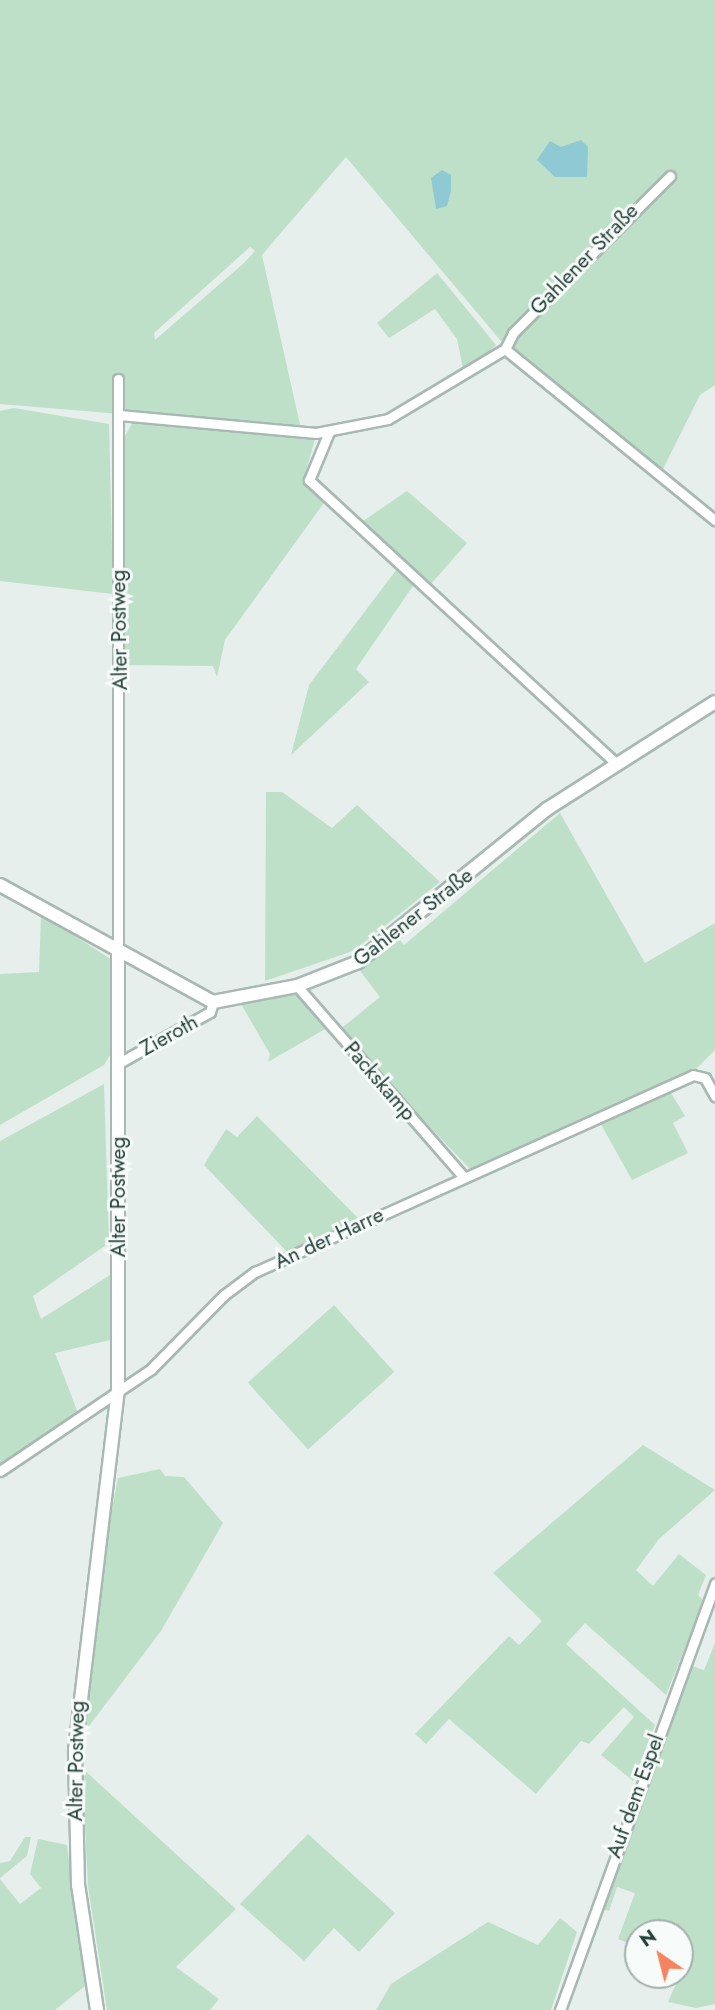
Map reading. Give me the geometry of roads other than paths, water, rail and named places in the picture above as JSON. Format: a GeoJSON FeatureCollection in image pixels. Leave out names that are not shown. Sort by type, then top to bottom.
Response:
{"type":"FeatureCollection","features":[{"type":"Feature","properties":{"kind":"main road","name":"Gahlener Straße"},"geometry":{"type":"LineString","coordinates":[[214,1002],[297,986],[358,962],[547,809],[715,702]]}},
{"type":"Feature","properties":{"kind":"main road"},"geometry":{"type":"LineString","coordinates":[[0,885],[118,952],[214,1002]]}},
{"type":"Feature","properties":{"kind":"main road","name":"Alter Postweg"},"geometry":{"type":"LineString","coordinates":[[97,2010],[78,1885],[75,1750],[118,1391],[118,952]]}},
{"type":"Feature","properties":{"kind":"street","name":"Gahlener Straße"},"geometry":{"type":"LineString","coordinates":[[119,415],[329,432],[388,419],[505,349],[513,333],[670,176]]}},
{"type":"Feature","properties":{"kind":"street"},"geometry":{"type":"LineString","coordinates":[[505,349],[715,520]]}},
{"type":"Feature","properties":{"kind":"street","name":"Alter Postweg"},"geometry":{"type":"LineString","coordinates":[[118,379],[118,952]]}},
{"type":"Feature","properties":{"kind":"street"},"geometry":{"type":"LineString","coordinates":[[329,432],[309,480],[616,763]]}},
{"type":"Feature","properties":{"kind":"street","name":"Packskamp"},"geometry":{"type":"LineString","coordinates":[[297,986],[463,1176]]}},
{"type":"Feature","properties":{"kind":"street","name":"Zieroth"},"geometry":{"type":"LineString","coordinates":[[118,1063],[210,1012],[214,1002]]}},
{"type":"Feature","properties":{"kind":"street","name":"An der Harre"},"geometry":{"type":"LineString","coordinates":[[0,1471],[118,1391],[255,1272],[463,1176],[701,1075],[715,1096]]}},
{"type":"Feature","properties":{"kind":"street","name":"Auf dem Espel"},"geometry":{"type":"LineString","coordinates":[[560,2010],[715,1583]]}},
{"type":"Feature","properties":{"kind":"water"},"geometry":{"type":"Polygon","coordinates":[[[581,140],[588,147],[587,177],[555,177],[537,160],[550,141],[561,147],[581,140]]]}},
{"type":"Feature","properties":{"kind":"water"},"geometry":{"type":"Polygon","coordinates":[[[442,170],[451,175],[451,191],[447,206],[436,209],[431,178],[442,170]]]}}]}
